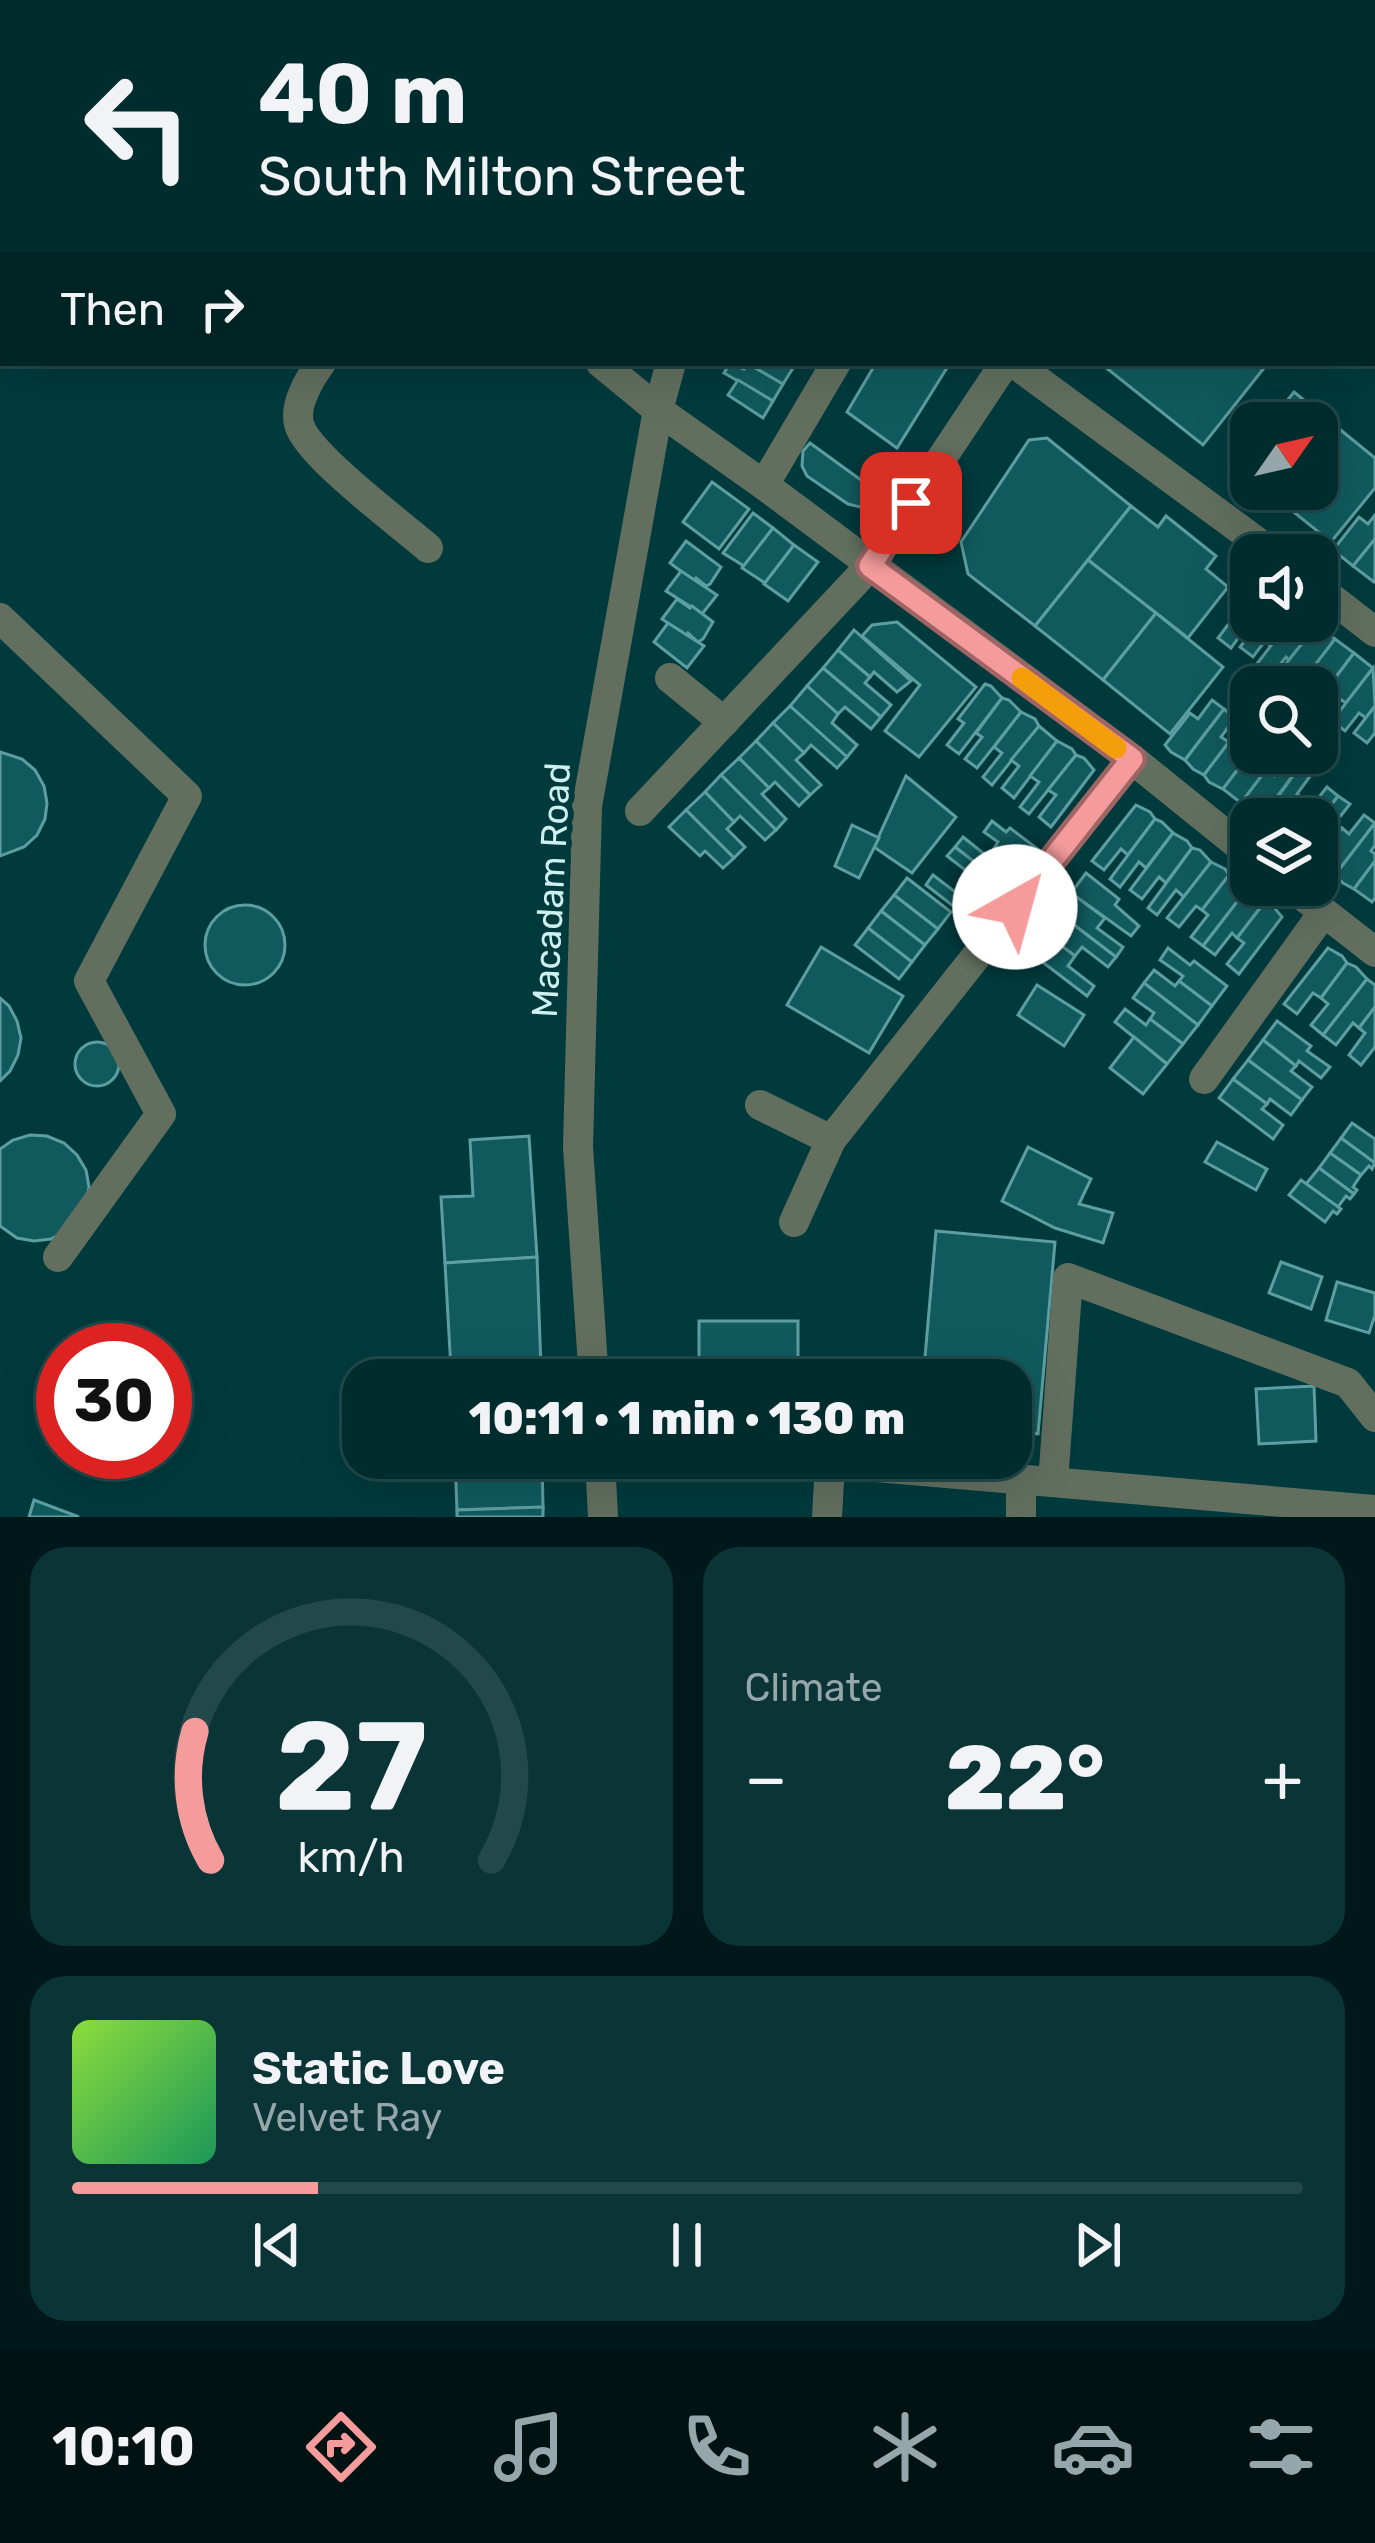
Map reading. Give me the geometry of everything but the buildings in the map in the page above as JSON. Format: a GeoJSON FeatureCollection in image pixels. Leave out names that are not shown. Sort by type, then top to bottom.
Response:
{"type":"FeatureCollection","features":[{"type":"Feature","properties":{"kind":"street"},"geometry":{"type":"LineString","coordinates":[[319,366],[308,380],[299,424],[324,458],[428,548]]}},
{"type":"Feature","properties":{"kind":"street"},"geometry":{"type":"LineString","coordinates":[[605,366],[1132,759],[1230,838]]}},
{"type":"Feature","properties":{"kind":"street","name":"Macadam Road"},"geometry":{"type":"LineString","coordinates":[[593,1359],[578,1148],[587,806],[658,410],[670,366]]}},
{"type":"Feature","properties":{"kind":"street"},"geometry":{"type":"LineString","coordinates":[[764,484],[834,366]]}},
{"type":"Feature","properties":{"kind":"street"},"geometry":{"type":"LineString","coordinates":[[640,811],[870,566],[1007,366]]}},
{"type":"Feature","properties":{"kind":"street"},"geometry":{"type":"LineString","coordinates":[[1013,366],[1248,534]]}},
{"type":"Feature","properties":{"kind":"street"},"geometry":{"type":"LineString","coordinates":[[1338,603],[1375,632]]}},
{"type":"Feature","properties":{"kind":"street"},"geometry":{"type":"LineString","coordinates":[[0,619],[187,796],[88,981],[160,1114],[58,1257]]}},
{"type":"Feature","properties":{"kind":"street"},"geometry":{"type":"LineString","coordinates":[[670,677],[724,722]]}},
{"type":"Feature","properties":{"kind":"street"},"geometry":{"type":"LineString","coordinates":[[794,1222],[831,1140],[1132,759]]}},
{"type":"Feature","properties":{"kind":"street"},"geometry":{"type":"LineString","coordinates":[[1314,906],[1375,952]]}},
{"type":"Feature","properties":{"kind":"street"},"geometry":{"type":"LineString","coordinates":[[1204,1079],[1323,913]]}},
{"type":"Feature","properties":{"kind":"street"},"geometry":{"type":"LineString","coordinates":[[760,1105],[831,1140]]}},
{"type":"Feature","properties":{"kind":"street"},"geometry":{"type":"LineString","coordinates":[[1053,1482],[1068,1278],[1348,1383],[1375,1417]]}},
{"type":"Feature","properties":{"kind":"street"},"geometry":{"type":"LineString","coordinates":[[601,1479],[603,1517]]}},
{"type":"Feature","properties":{"kind":"street"},"geometry":{"type":"LineString","coordinates":[[826,1517],[829,1479]]}},
{"type":"Feature","properties":{"kind":"street"},"geometry":{"type":"LineString","coordinates":[[1021,1517],[1021,1479],[1375,1510]]}},
{"type":"Feature","properties":{"kind":"slow traffic"},"geometry":{"type":"LineString","coordinates":[[1022,678],[1116,748]]}},
{"type":"Feature","properties":{"kind":"route"},"geometry":{"type":"LineString","coordinates":[[911,503],[870,566],[1132,759],[1015,907]]}}]}
